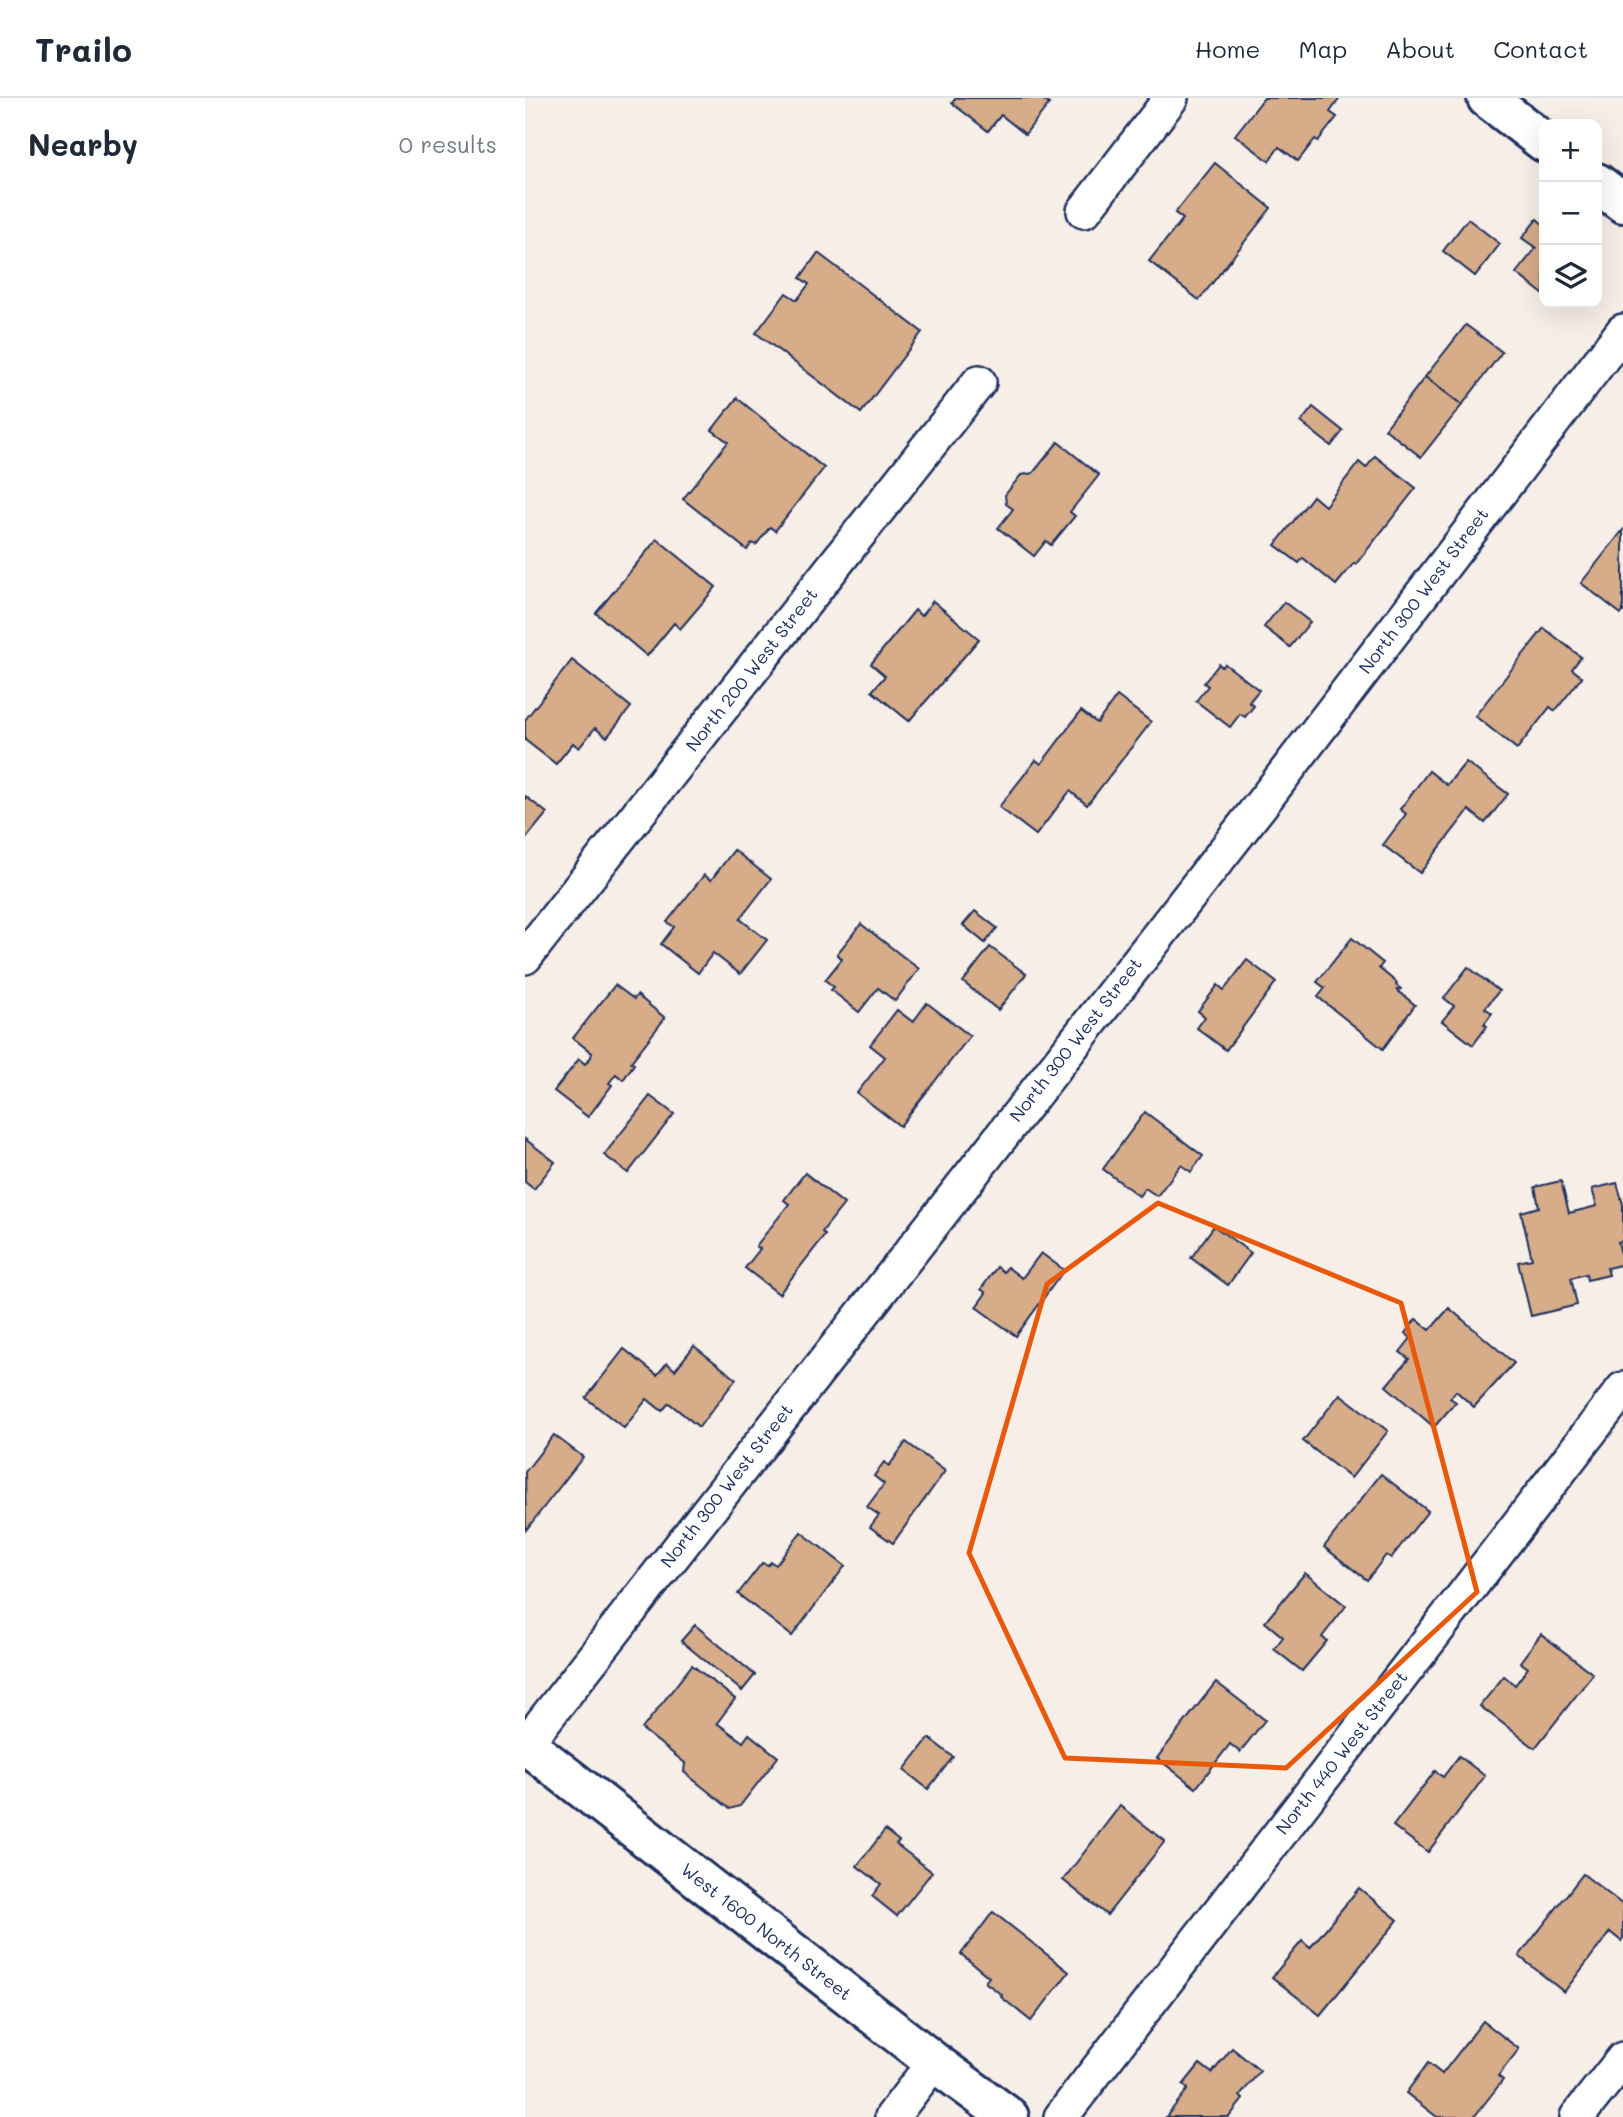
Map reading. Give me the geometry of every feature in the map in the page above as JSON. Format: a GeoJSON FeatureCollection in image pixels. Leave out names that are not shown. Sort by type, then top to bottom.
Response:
{"type":"FeatureCollection","features":[{"type":"Feature","properties":{"kind":"street"},"geometry":{"type":"LineString","coordinates":[[1084,211],[1171,98]]}},
{"type":"Feature","properties":{"kind":"street"},"geometry":{"type":"LineString","coordinates":[[1487,98],[1539,138]]}},
{"type":"Feature","properties":{"kind":"street"},"geometry":{"type":"LineString","coordinates":[[1602,187],[1623,203]]}},
{"type":"Feature","properties":{"kind":"street","name":"North 300 West Street"},"geometry":{"type":"LineString","coordinates":[[525,1744],[1266,798],[1623,331]]}},
{"type":"Feature","properties":{"kind":"street","name":"North 200 West Street"},"geometry":{"type":"LineString","coordinates":[[525,957],[979,382]]}},
{"type":"Feature","properties":{"kind":"street","name":"North 440 West Street"},"geometry":{"type":"LineString","coordinates":[[1061,2117],[1623,1389]]}},
{"type":"Feature","properties":{"kind":"street","name":"West 1600 North Street"},"geometry":{"type":"LineString","coordinates":[[525,1744],[934,2062],[1009,2117]]}},
{"type":"Feature","properties":{"kind":"street"},"geometry":{"type":"LineString","coordinates":[[1577,2117],[1623,2059]]}},
{"type":"Feature","properties":{"kind":"street"},"geometry":{"type":"LineString","coordinates":[[892,2117],[934,2062]]}},
{"type":"Feature","properties":{"kind":"highlighted area"},"geometry":{"type":"Polygon","coordinates":[[[1158,1203],[1401,1303],[1477,1592],[1286,1768],[1065,1758],[969,1553],[1047,1284],[1158,1203]]]}},
{"type":"Feature","properties":{"kind":"building"},"geometry":{"type":"Polygon","coordinates":[[[956,98],[1041,98],[1049,104],[1025,134],[1001,115],[988,131],[952,103],[956,98]]]}},
{"type":"Feature","properties":{"kind":"building"},"geometry":{"type":"Polygon","coordinates":[[[1264,98],[1340,98],[1330,112],[1337,117],[1298,161],[1279,147],[1269,161],[1235,135],[1264,98]]]}},
{"type":"Feature","properties":{"kind":"building"},"geometry":{"type":"Polygon","coordinates":[[[1215,163],[1271,208],[1199,300],[1149,261],[1183,219],[1175,213],[1215,163]]]}},
{"type":"Feature","properties":{"kind":"building"},"geometry":{"type":"Polygon","coordinates":[[[1468,219],[1500,244],[1475,276],[1443,251],[1468,219]]]}},
{"type":"Feature","properties":{"kind":"building"},"geometry":{"type":"Polygon","coordinates":[[[1537,219],[1539,221],[1539,291],[1516,273],[1536,248],[1522,238],[1537,219]]]}},
{"type":"Feature","properties":{"kind":"building"},"geometry":{"type":"Polygon","coordinates":[[[818,253],[922,332],[861,413],[756,333],[786,293],[797,300],[809,284],[800,278],[818,253]]]}},
{"type":"Feature","properties":{"kind":"building"},"geometry":{"type":"Polygon","coordinates":[[[1466,325],[1502,352],[1462,405],[1425,377],[1466,325]]]}},
{"type":"Feature","properties":{"kind":"building"},"geometry":{"type":"Polygon","coordinates":[[[1425,377],[1462,405],[1421,457],[1385,429],[1425,377]]]}},
{"type":"Feature","properties":{"kind":"building"},"geometry":{"type":"Polygon","coordinates":[[[737,398],[824,468],[775,531],[770,527],[756,545],[752,543],[747,550],[683,499],[728,442],[712,430],[737,398]]]}},
{"type":"Feature","properties":{"kind":"building"},"geometry":{"type":"Polygon","coordinates":[[[1313,407],[1343,431],[1331,446],[1301,422],[1313,407]]]}},
{"type":"Feature","properties":{"kind":"building"},"geometry":{"type":"Polygon","coordinates":[[[1058,442],[1099,475],[1070,512],[1075,516],[1051,545],[1046,541],[1034,556],[998,528],[1013,509],[1006,504],[1005,495],[1021,475],[1033,473],[1058,442]]]}},
{"type":"Feature","properties":{"kind":"building"},"geometry":{"type":"Polygon","coordinates":[[[1375,456],[1416,488],[1336,585],[1303,558],[1299,563],[1275,545],[1313,496],[1325,506],[1359,462],[1366,468],[1375,456]]]}},
{"type":"Feature","properties":{"kind":"building"},"geometry":{"type":"Polygon","coordinates":[[[1623,530],[1623,612],[1621,614],[1581,583],[1623,530]]]}},
{"type":"Feature","properties":{"kind":"building"},"geometry":{"type":"Polygon","coordinates":[[[657,539],[716,587],[680,629],[674,623],[647,656],[596,613],[657,539]]]}},
{"type":"Feature","properties":{"kind":"building"},"geometry":{"type":"Polygon","coordinates":[[[933,601],[979,639],[909,721],[872,691],[885,676],[871,664],[915,610],[921,616],[933,601]]]}},
{"type":"Feature","properties":{"kind":"building"},"geometry":{"type":"Polygon","coordinates":[[[1284,602],[1310,622],[1290,647],[1264,627],[1284,602]]]}},
{"type":"Feature","properties":{"kind":"building"},"geometry":{"type":"Polygon","coordinates":[[[1544,628],[1581,657],[1572,669],[1582,677],[1555,711],[1550,707],[1517,749],[1475,716],[1544,628]]]}},
{"type":"Feature","properties":{"kind":"building"},"geometry":{"type":"Polygon","coordinates":[[[572,660],[631,707],[607,737],[595,728],[579,748],[573,743],[556,764],[525,740],[525,720],[572,660]]]}},
{"type":"Feature","properties":{"kind":"building"},"geometry":{"type":"Polygon","coordinates":[[[1219,664],[1222,667],[1225,664],[1259,690],[1249,702],[1254,706],[1245,717],[1240,714],[1230,727],[1196,701],[1208,686],[1204,683],[1219,664]]]}},
{"type":"Feature","properties":{"kind":"building"},"geometry":{"type":"Polygon","coordinates":[[[1117,696],[1151,722],[1087,805],[1070,791],[1036,835],[999,807],[1036,760],[1041,764],[1081,711],[1097,723],[1117,696]]]}},
{"type":"Feature","properties":{"kind":"building"},"geometry":{"type":"Polygon","coordinates":[[[1466,762],[1508,794],[1485,823],[1469,810],[1420,873],[1383,845],[1406,814],[1400,809],[1429,771],[1447,785],[1466,762]]]}},
{"type":"Feature","properties":{"kind":"building"},"geometry":{"type":"Polygon","coordinates":[[[525,796],[547,813],[525,840],[525,796]]]}},
{"type":"Feature","properties":{"kind":"building"},"geometry":{"type":"Polygon","coordinates":[[[734,850],[771,879],[740,919],[767,940],[740,974],[713,953],[698,973],[661,944],[674,927],[667,922],[704,875],[711,880],[734,850]]]}},
{"type":"Feature","properties":{"kind":"building"},"geometry":{"type":"Polygon","coordinates":[[[975,911],[997,928],[985,943],[963,925],[975,911]]]}},
{"type":"Feature","properties":{"kind":"building"},"geometry":{"type":"Polygon","coordinates":[[[861,924],[919,969],[895,1001],[878,988],[859,1012],[831,990],[834,987],[825,980],[842,959],[837,954],[861,924]]]}},
{"type":"Feature","properties":{"kind":"building"},"geometry":{"type":"Polygon","coordinates":[[[1352,938],[1383,963],[1379,968],[1397,983],[1401,989],[1397,990],[1415,1005],[1383,1049],[1318,997],[1325,988],[1317,982],[1352,938]]]}},
{"type":"Feature","properties":{"kind":"building"},"geometry":{"type":"Polygon","coordinates":[[[990,947],[1026,974],[998,1010],[963,982],[990,947]]]}},
{"type":"Feature","properties":{"kind":"building"},"geometry":{"type":"Polygon","coordinates":[[[1247,960],[1276,982],[1226,1050],[1197,1028],[1205,1017],[1198,1011],[1218,985],[1224,990],[1247,960]]]}},
{"type":"Feature","properties":{"kind":"building"},"geometry":{"type":"Polygon","coordinates":[[[1468,967],[1499,991],[1485,1008],[1492,1013],[1484,1024],[1487,1026],[1473,1045],[1442,1021],[1454,1006],[1444,998],[1468,967]]]}},
{"type":"Feature","properties":{"kind":"building"},"geometry":{"type":"Polygon","coordinates":[[[615,985],[634,999],[637,995],[665,1018],[631,1062],[634,1064],[623,1080],[616,1074],[609,1083],[612,1085],[588,1117],[554,1091],[579,1059],[585,1064],[591,1057],[592,1053],[573,1038],[615,985]]]}},
{"type":"Feature","properties":{"kind":"building"},"geometry":{"type":"Polygon","coordinates":[[[927,1003],[970,1036],[900,1126],[857,1093],[885,1057],[870,1045],[897,1010],[913,1022],[927,1003]]]}},
{"type":"Feature","properties":{"kind":"building"},"geometry":{"type":"Polygon","coordinates":[[[650,1096],[674,1114],[628,1173],[604,1155],[650,1096]]]}},
{"type":"Feature","properties":{"kind":"building"},"geometry":{"type":"Polygon","coordinates":[[[1145,1112],[1203,1156],[1191,1172],[1181,1165],[1157,1196],[1145,1188],[1139,1196],[1103,1169],[1145,1112]]]}},
{"type":"Feature","properties":{"kind":"building"},"geometry":{"type":"Polygon","coordinates":[[[525,1139],[555,1162],[534,1189],[525,1182],[525,1139]]]}},
{"type":"Feature","properties":{"kind":"building"},"geometry":{"type":"Polygon","coordinates":[[[805,1173],[844,1204],[822,1232],[825,1235],[779,1294],[745,1268],[760,1249],[756,1246],[789,1204],[784,1200],[805,1173]]]}},
{"type":"Feature","properties":{"kind":"building"},"geometry":{"type":"Polygon","coordinates":[[[1561,1181],[1569,1213],[1597,1206],[1592,1189],[1617,1183],[1623,1204],[1623,1241],[1618,1242],[1623,1262],[1607,1268],[1609,1275],[1587,1280],[1586,1274],[1571,1278],[1577,1305],[1531,1316],[1518,1262],[1532,1259],[1521,1212],[1539,1207],[1535,1187],[1561,1181]]]}},
{"type":"Feature","properties":{"kind":"building"},"geometry":{"type":"Polygon","coordinates":[[[1214,1226],[1251,1253],[1228,1285],[1191,1258],[1214,1226]]]}},
{"type":"Feature","properties":{"kind":"building"},"geometry":{"type":"Polygon","coordinates":[[[1041,1253],[1064,1270],[1016,1336],[976,1307],[986,1293],[981,1289],[997,1267],[1004,1272],[1007,1267],[1022,1278],[1041,1253]]]}},
{"type":"Feature","properties":{"kind":"building"},"geometry":{"type":"Polygon","coordinates":[[[1449,1308],[1514,1363],[1474,1407],[1456,1391],[1450,1398],[1456,1402],[1434,1427],[1386,1386],[1409,1359],[1400,1352],[1411,1338],[1405,1333],[1416,1319],[1430,1330],[1449,1308]]]}},
{"type":"Feature","properties":{"kind":"building"},"geometry":{"type":"Polygon","coordinates":[[[694,1346],[736,1379],[699,1427],[669,1403],[662,1411],[647,1399],[624,1428],[586,1398],[624,1349],[657,1375],[667,1363],[675,1370],[694,1346]]]}},
{"type":"Feature","properties":{"kind":"building"},"geometry":{"type":"Polygon","coordinates":[[[1340,1394],[1388,1431],[1351,1478],[1303,1441],[1340,1394]]]}},
{"type":"Feature","properties":{"kind":"building"},"geometry":{"type":"Polygon","coordinates":[[[554,1435],[583,1457],[526,1530],[525,1472],[554,1435]]]}},
{"type":"Feature","properties":{"kind":"building"},"geometry":{"type":"Polygon","coordinates":[[[906,1442],[945,1471],[893,1543],[870,1527],[879,1515],[867,1507],[884,1484],[874,1476],[884,1462],[889,1466],[906,1442]]]}},
{"type":"Feature","properties":{"kind":"building"},"geometry":{"type":"Polygon","coordinates":[[[1381,1474],[1428,1511],[1391,1558],[1386,1555],[1367,1580],[1324,1547],[1381,1474]]]}},
{"type":"Feature","properties":{"kind":"building"},"geometry":{"type":"Polygon","coordinates":[[[801,1532],[845,1566],[792,1636],[738,1594],[762,1563],[768,1565],[771,1562],[776,1565],[801,1532]]]}},
{"type":"Feature","properties":{"kind":"building"},"geometry":{"type":"Polygon","coordinates":[[[1305,1573],[1346,1606],[1322,1637],[1327,1641],[1302,1671],[1274,1649],[1283,1637],[1265,1622],[1305,1573]]]}},
{"type":"Feature","properties":{"kind":"building"},"geometry":{"type":"Polygon","coordinates":[[[695,1625],[755,1675],[742,1691],[681,1641],[695,1625]]]}},
{"type":"Feature","properties":{"kind":"building"},"geometry":{"type":"Polygon","coordinates":[[[1541,1634],[1593,1674],[1535,1748],[1480,1706],[1504,1676],[1515,1685],[1528,1668],[1520,1662],[1541,1634]]]}},
{"type":"Feature","properties":{"kind":"building"},"geometry":{"type":"Polygon","coordinates":[[[692,1665],[735,1699],[717,1723],[743,1742],[749,1734],[778,1757],[740,1806],[730,1809],[684,1772],[685,1763],[642,1729],[692,1665]]]}},
{"type":"Feature","properties":{"kind":"building"},"geometry":{"type":"Polygon","coordinates":[[[1216,1682],[1265,1720],[1240,1752],[1230,1744],[1196,1788],[1157,1758],[1216,1682]]]}},
{"type":"Feature","properties":{"kind":"building"},"geometry":{"type":"Polygon","coordinates":[[[929,1738],[953,1757],[928,1789],[904,1770],[929,1738]]]}},
{"type":"Feature","properties":{"kind":"building"},"geometry":{"type":"Polygon","coordinates":[[[1459,1756],[1485,1776],[1428,1852],[1393,1826],[1435,1771],[1443,1777],[1459,1756]]]}},
{"type":"Feature","properties":{"kind":"building"},"geometry":{"type":"Polygon","coordinates":[[[1120,1806],[1165,1841],[1107,1915],[1063,1880],[1120,1806]]]}},
{"type":"Feature","properties":{"kind":"building"},"geometry":{"type":"Polygon","coordinates":[[[885,1830],[899,1841],[896,1844],[932,1872],[897,1916],[872,1896],[881,1884],[857,1866],[885,1830]]]}},
{"type":"Feature","properties":{"kind":"building"},"geometry":{"type":"Polygon","coordinates":[[[1583,1874],[1623,1905],[1623,1938],[1621,1941],[1610,1932],[1564,1992],[1519,1956],[1583,1874]]]}},
{"type":"Feature","properties":{"kind":"building"},"geometry":{"type":"Polygon","coordinates":[[[1359,1888],[1398,1920],[1320,2015],[1272,1977],[1302,1941],[1310,1948],[1359,1888]]]}},
{"type":"Feature","properties":{"kind":"building"},"geometry":{"type":"Polygon","coordinates":[[[993,1912],[1069,1972],[1031,2021],[985,1982],[989,1977],[961,1954],[993,1912]]]}},
{"type":"Feature","properties":{"kind":"building"},"geometry":{"type":"Polygon","coordinates":[[[1483,2021],[1519,2049],[1498,2076],[1503,2080],[1474,2117],[1437,2117],[1406,2093],[1428,2063],[1442,2074],[1483,2021]]]}},
{"type":"Feature","properties":{"kind":"building"},"geometry":{"type":"Polygon","coordinates":[[[1232,2048],[1260,2071],[1240,2096],[1243,2099],[1229,2117],[1166,2117],[1188,2089],[1183,2085],[1200,2064],[1212,2073],[1232,2048]]]}}]}
